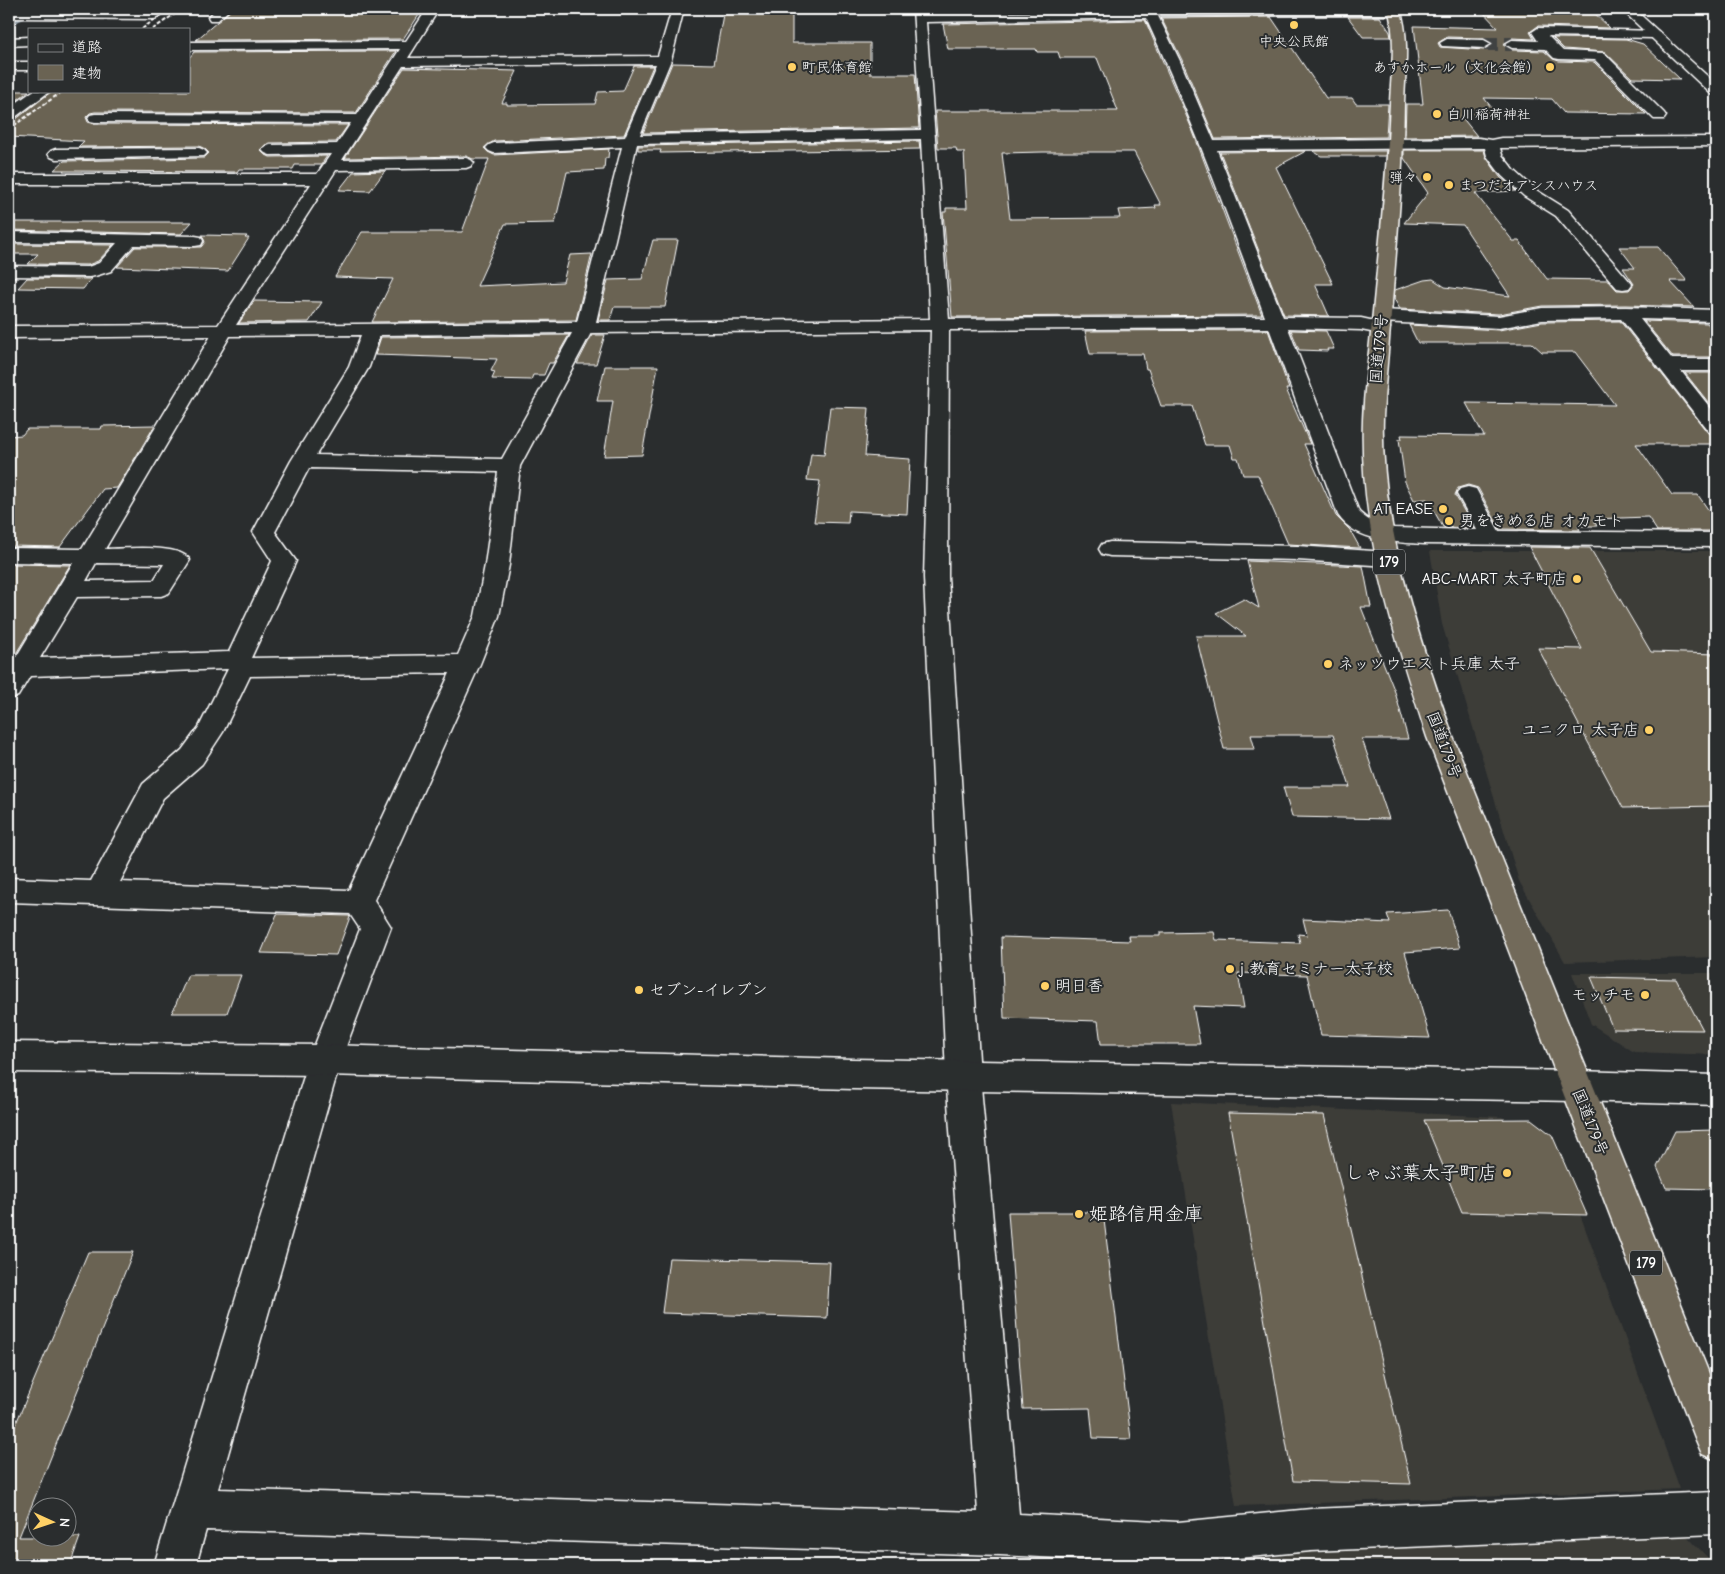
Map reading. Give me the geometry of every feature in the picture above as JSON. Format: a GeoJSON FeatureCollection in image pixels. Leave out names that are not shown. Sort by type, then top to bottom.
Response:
{"type":"FeatureCollection","features":[{"type":"Feature","properties":{"kind":"highway","name":"国道179号"},"geometry":{"type":"LineString","coordinates":[[1394,10],[1398,21],[1399,50],[1396,143],[1373,418],[1373,468],[1388,559],[1407,638],[1422,687],[1576,1086],[1716,1440]]}},
{"type":"Feature","properties":{"kind":"street"},"geometry":{"type":"LineString","coordinates":[[26,9],[18,15],[159,12]]}},
{"type":"Feature","properties":{"kind":"street"},"geometry":{"type":"LineString","coordinates":[[9,690],[223,331],[360,118],[433,9]]}},
{"type":"Feature","properties":{"kind":"street"},"geometry":{"type":"LineString","coordinates":[[358,902],[467,664],[487,616],[497,565],[510,466],[585,327],[631,140],[664,60],[678,9]]}},
{"type":"Feature","properties":{"kind":"street"},"geometry":{"type":"LineString","coordinates":[[1627,9],[1716,91]]}},
{"type":"Feature","properties":{"kind":"street"},"geometry":{"type":"LineString","coordinates":[[1000,1534],[962,1076],[936,577],[940,326],[919,13],[1394,10]]}},
{"type":"Feature","properties":{"kind":"street"},"geometry":{"type":"LineString","coordinates":[[1149,11],[1173,61],[1231,202],[1349,515],[1357,524],[1383,533],[1424,537],[1716,540]]}},
{"type":"Feature","properties":{"kind":"street"},"geometry":{"type":"LineString","coordinates":[[136,28],[159,12]]}},
{"type":"Feature","properties":{"kind":"street"},"geometry":{"type":"LineString","coordinates":[[1653,34],[1585,29],[1538,32],[1558,55],[1599,56],[1659,116]]}},
{"type":"Feature","properties":{"kind":"street"},"geometry":{"type":"LineString","coordinates":[[190,38],[410,45]]}},
{"type":"Feature","properties":{"kind":"street"},"geometry":{"type":"LineString","coordinates":[[9,42],[28,41]]}},
{"type":"Feature","properties":{"kind":"street"},"geometry":{"type":"LineString","coordinates":[[1447,43],[1484,44]]}},
{"type":"Feature","properties":{"kind":"street"},"geometry":{"type":"LineString","coordinates":[[1512,44],[1549,45]]}},
{"type":"Feature","properties":{"kind":"street"},"geometry":{"type":"LineString","coordinates":[[399,62],[664,60]]}},
{"type":"Feature","properties":{"kind":"street"},"geometry":{"type":"LineString","coordinates":[[9,67],[28,66]]}},
{"type":"Feature","properties":{"kind":"street"},"geometry":{"type":"LineString","coordinates":[[9,115],[41,92]]}},
{"type":"Feature","properties":{"kind":"street"},"geometry":{"type":"LineString","coordinates":[[28,179],[110,102]]}},
{"type":"Feature","properties":{"kind":"street"},"geometry":{"type":"LineString","coordinates":[[95,118],[360,118]]}},
{"type":"Feature","properties":{"kind":"street"},"geometry":{"type":"LineString","coordinates":[[494,148],[619,143],[631,140],[928,134]]}},
{"type":"Feature","properties":{"kind":"street"},"geometry":{"type":"LineString","coordinates":[[1208,146],[1396,143],[1479,143],[1491,145],[1501,143],[1716,141]]}},
{"type":"Feature","properties":{"kind":"street"},"geometry":{"type":"LineString","coordinates":[[1491,145],[1495,156],[1508,173],[1530,193],[1562,213],[1623,284]]}},
{"type":"Feature","properties":{"kind":"street"},"geometry":{"type":"LineString","coordinates":[[270,150],[341,149]]}},
{"type":"Feature","properties":{"kind":"street"},"geometry":{"type":"LineString","coordinates":[[56,154],[199,154]]}},
{"type":"Feature","properties":{"kind":"street"},"geometry":{"type":"LineString","coordinates":[[331,165],[466,163]]}},
{"type":"Feature","properties":{"kind":"street"},"geometry":{"type":"LineString","coordinates":[[11,185],[28,179],[321,179]]}},
{"type":"Feature","properties":{"kind":"street"},"geometry":{"type":"LineString","coordinates":[[9,237],[195,241]]}},
{"type":"Feature","properties":{"kind":"street"},"geometry":{"type":"LineString","coordinates":[[9,271],[90,272],[105,267],[129,240]]}},
{"type":"Feature","properties":{"kind":"street"},"geometry":{"type":"LineString","coordinates":[[1626,313],[1666,365],[1713,419]]}},
{"type":"Feature","properties":{"kind":"street"},"geometry":{"type":"LineString","coordinates":[[9,332],[1275,322],[1361,324],[1381,322],[1499,322],[1542,314],[1716,314]]}},
{"type":"Feature","properties":{"kind":"street"},"geometry":{"type":"LineString","coordinates":[[99,893],[153,791],[192,757],[210,732],[284,561],[264,532],[302,461],[359,367],[373,329]]}},
{"type":"Feature","properties":{"kind":"street"},"geometry":{"type":"LineString","coordinates":[[1666,365],[1716,365]]}},
{"type":"Feature","properties":{"kind":"street"},"geometry":{"type":"LineString","coordinates":[[302,461],[510,466]]}},
{"type":"Feature","properties":{"kind":"street"},"geometry":{"type":"LineString","coordinates":[[1468,494],[1492,538]]}},
{"type":"Feature","properties":{"kind":"street"},"geometry":{"type":"LineString","coordinates":[[1110,549],[1297,553],[1388,559]]}},
{"type":"Feature","properties":{"kind":"street"},"geometry":{"type":"LineString","coordinates":[[9,555],[171,557],[178,560],[161,588],[70,589]]}},
{"type":"Feature","properties":{"kind":"street"},"geometry":{"type":"LineString","coordinates":[[22,668],[92,664],[467,664]]}},
{"type":"Feature","properties":{"kind":"street"},"geometry":{"type":"LineString","coordinates":[[9,890],[358,902]]}},
{"type":"Feature","properties":{"kind":"street"},"geometry":{"type":"LineString","coordinates":[[175,1565],[325,1060],[376,927],[358,902]]}},
{"type":"Feature","properties":{"kind":"street"},"geometry":{"type":"LineString","coordinates":[[9,1057],[325,1060],[962,1076],[1716,1090]]}},
{"type":"Feature","properties":{"kind":"street"},"geometry":{"type":"LineString","coordinates":[[192,1509],[1000,1534],[1178,1543],[1311,1530],[1716,1513]]}},
{"type":"Feature","properties":{"kind":"shaded area"},"geometry":{"type":"Polygon","coordinates":[[[1430,551],[1716,551],[1716,957],[1565,962],[1519,881],[1442,624],[1430,551]]]}},
{"type":"Feature","properties":{"kind":"shaded area"},"geometry":{"type":"Polygon","coordinates":[[[1572,973],[1716,973],[1716,1055],[1634,1052],[1591,1024],[1572,973]]]}},
{"type":"Feature","properties":{"kind":"shaded area"},"geometry":{"type":"Polygon","coordinates":[[[1171,1102],[1502,1117],[1557,1151],[1680,1489],[1236,1506],[1171,1102]]]}},
{"type":"Feature","properties":{"kind":"shaded area"},"geometry":{"type":"Polygon","coordinates":[[[1686,1535],[1713,1565],[1149,1565],[1148,1559],[1295,1539],[1686,1535]]]}},
{"type":"Feature","properties":{"kind":"building"},"geometry":{"type":"Polygon","coordinates":[[[232,9],[423,9],[403,39],[196,40],[232,9]]]}},
{"type":"Feature","properties":{"kind":"building"},"geometry":{"type":"Polygon","coordinates":[[[724,9],[792,9],[792,43],[870,43],[870,74],[915,74],[919,128],[643,133],[672,63],[714,64],[724,9]]]}},
{"type":"Feature","properties":{"kind":"building"},"geometry":{"type":"Polygon","coordinates":[[[941,9],[1041,9],[1042,10],[941,12],[941,9]]]}},
{"type":"Feature","properties":{"kind":"building"},"geometry":{"type":"Polygon","coordinates":[[[1480,9],[1590,9],[1610,28],[1538,26],[1530,32],[1534,39],[1512,38],[1503,45],[1512,50],[1544,51],[1553,59],[1559,61],[1594,62],[1646,114],[1564,113],[1552,99],[1484,98],[1499,117],[1461,116],[1477,136],[1405,137],[1406,104],[1423,104],[1414,26],[1498,28],[1480,9]],[[1447,37],[1438,43],[1440,47],[1484,50],[1493,45],[1484,38],[1447,37]]]}},
{"type":"Feature","properties":{"kind":"building"},"geometry":{"type":"Polygon","coordinates":[[[1271,17],[1326,98],[1352,98],[1356,104],[1388,104],[1386,137],[1215,139],[1182,60],[1161,18],[1271,17]]]}},
{"type":"Feature","properties":{"kind":"building"},"geometry":{"type":"Polygon","coordinates":[[[1348,17],[1380,17],[1390,32],[1391,37],[1363,37],[1348,17]]]}},
{"type":"Feature","properties":{"kind":"building"},"geometry":{"type":"Polygon","coordinates":[[[1145,20],[1192,129],[1262,315],[952,317],[943,212],[946,212],[946,208],[967,208],[964,152],[957,152],[956,148],[938,148],[935,111],[1118,111],[1097,58],[1060,58],[1058,52],[1037,52],[1036,49],[948,49],[943,24],[1145,20]],[[1134,152],[1002,153],[1010,219],[1120,218],[1118,210],[1156,208],[1155,205],[1161,205],[1134,152]]]}},
{"type":"Feature","properties":{"kind":"building"},"geometry":{"type":"Polygon","coordinates":[[[1553,38],[1626,39],[1643,44],[1680,79],[1632,78],[1605,52],[1564,49],[1553,38]]]}},
{"type":"Feature","properties":{"kind":"building"},"geometry":{"type":"Polygon","coordinates":[[[396,51],[356,113],[95,112],[90,113],[86,117],[88,122],[95,124],[348,125],[336,142],[270,143],[260,150],[270,157],[327,156],[321,165],[295,165],[293,169],[239,169],[237,172],[63,171],[54,170],[64,161],[204,158],[209,153],[199,146],[78,147],[84,141],[9,137],[9,121],[15,120],[51,92],[190,92],[190,57],[194,52],[396,51]]]}},
{"type":"Feature","properties":{"kind":"building"},"geometry":{"type":"Polygon","coordinates":[[[634,66],[653,66],[624,135],[494,141],[484,148],[494,155],[609,149],[608,158],[605,158],[604,170],[567,172],[555,223],[505,224],[477,286],[563,282],[570,255],[592,254],[576,320],[372,322],[393,279],[335,277],[362,232],[462,232],[489,159],[473,159],[466,156],[345,158],[404,68],[517,71],[502,103],[507,103],[507,105],[595,104],[598,92],[623,91],[634,66]]]}},
{"type":"Feature","properties":{"kind":"building"},"geometry":{"type":"Polygon","coordinates":[[[9,91],[28,91],[28,92],[9,106],[9,91]]]}},
{"type":"Feature","properties":{"kind":"building"},"geometry":{"type":"Polygon","coordinates":[[[919,141],[920,149],[660,153],[661,150],[638,150],[638,146],[919,141]]]}},
{"type":"Feature","properties":{"kind":"building"},"geometry":{"type":"Polygon","coordinates":[[[1404,150],[1484,150],[1486,157],[1500,177],[1516,191],[1475,193],[1513,241],[1519,241],[1547,279],[1608,280],[1617,290],[1629,290],[1634,284],[1623,268],[1635,268],[1619,247],[1658,247],[1687,281],[1670,281],[1694,307],[1626,305],[1542,306],[1499,314],[1400,309],[1394,299],[1395,290],[1424,280],[1433,279],[1445,287],[1510,296],[1463,225],[1404,223],[1428,193],[1404,158],[1404,150]]]}},
{"type":"Feature","properties":{"kind":"building"},"geometry":{"type":"Polygon","coordinates":[[[1306,151],[1276,167],[1333,284],[1315,284],[1329,316],[1284,315],[1220,152],[1306,151]]]}},
{"type":"Feature","properties":{"kind":"building"},"geometry":{"type":"Polygon","coordinates":[[[1313,151],[1386,151],[1385,156],[1321,156],[1313,151]]]}},
{"type":"Feature","properties":{"kind":"building"},"geometry":{"type":"Polygon","coordinates":[[[385,171],[370,191],[339,190],[353,172],[385,171]]]}},
{"type":"Feature","properties":{"kind":"building"},"geometry":{"type":"Polygon","coordinates":[[[9,222],[192,222],[181,234],[9,230],[9,222]]]}},
{"type":"Feature","properties":{"kind":"building"},"geometry":{"type":"Polygon","coordinates":[[[202,235],[247,236],[245,238],[249,238],[228,271],[117,267],[135,247],[201,247],[205,242],[202,235]]]}},
{"type":"Feature","properties":{"kind":"building"},"geometry":{"type":"Polygon","coordinates":[[[653,240],[678,240],[665,307],[614,307],[610,320],[598,320],[608,280],[642,279],[653,240]]]}},
{"type":"Feature","properties":{"kind":"building"},"geometry":{"type":"Polygon","coordinates":[[[9,244],[113,245],[98,261],[88,265],[28,264],[38,254],[9,254],[9,244]]]}},
{"type":"Feature","properties":{"kind":"building"},"geometry":{"type":"Polygon","coordinates":[[[27,278],[92,278],[83,289],[18,288],[27,278]]]}},
{"type":"Feature","properties":{"kind":"building"},"geometry":{"type":"Polygon","coordinates":[[[254,301],[322,302],[309,322],[239,323],[254,301]]]}},
{"type":"Feature","properties":{"kind":"building"},"geometry":{"type":"Polygon","coordinates":[[[1620,321],[1708,433],[1716,436],[1716,444],[1636,444],[1672,495],[1698,495],[1716,521],[1716,531],[1657,531],[1648,517],[1593,519],[1597,526],[1578,526],[1580,530],[1500,529],[1478,488],[1468,485],[1458,488],[1455,495],[1474,528],[1443,527],[1427,499],[1414,500],[1405,482],[1399,439],[1402,439],[1401,435],[1484,436],[1466,403],[1615,405],[1575,352],[1542,352],[1532,343],[1418,343],[1409,325],[1499,330],[1542,322],[1620,321]]]}},
{"type":"Feature","properties":{"kind":"building"},"geometry":{"type":"Polygon","coordinates":[[[1644,321],[1707,323],[1716,333],[1716,357],[1673,357],[1644,321]]]}},
{"type":"Feature","properties":{"kind":"building"},"geometry":{"type":"Polygon","coordinates":[[[1268,330],[1289,389],[1286,389],[1310,444],[1304,444],[1336,516],[1350,530],[1360,548],[1288,544],[1258,475],[1243,475],[1238,458],[1234,458],[1230,445],[1205,445],[1192,406],[1161,406],[1148,369],[1146,369],[1143,354],[1090,354],[1085,331],[1268,330]]]}},
{"type":"Feature","properties":{"kind":"building"},"geometry":{"type":"Polygon","coordinates":[[[1291,330],[1326,331],[1334,349],[1327,349],[1328,351],[1299,350],[1291,330]]]}},
{"type":"Feature","properties":{"kind":"building"},"geometry":{"type":"Polygon","coordinates":[[[569,335],[553,363],[549,363],[544,375],[533,375],[531,380],[492,379],[495,372],[491,371],[497,359],[375,355],[381,337],[569,335]]]}},
{"type":"Feature","properties":{"kind":"building"},"geometry":{"type":"Polygon","coordinates":[[[592,335],[605,335],[596,364],[577,364],[592,335]]]}},
{"type":"Feature","properties":{"kind":"building"},"geometry":{"type":"Polygon","coordinates":[[[605,366],[658,366],[642,455],[604,456],[613,401],[597,401],[605,366]]]}},
{"type":"Feature","properties":{"kind":"building"},"geometry":{"type":"Polygon","coordinates":[[[1685,373],[1715,373],[1716,412],[1685,373]]]}},
{"type":"Feature","properties":{"kind":"building"},"geometry":{"type":"Polygon","coordinates":[[[830,407],[869,408],[865,456],[910,459],[907,514],[849,511],[848,523],[814,522],[820,481],[807,480],[811,454],[824,455],[830,407]]]}},
{"type":"Feature","properties":{"kind":"building"},"geometry":{"type":"Polygon","coordinates":[[[155,425],[117,488],[103,489],[60,547],[9,546],[9,436],[22,435],[27,429],[101,429],[102,426],[155,425]]]}},
{"type":"Feature","properties":{"kind":"building","name":"ユニクロ 太子店"},"geometry":{"type":"Polygon","coordinates":[[[1529,547],[1590,548],[1651,652],[1716,654],[1716,806],[1623,808],[1538,648],[1582,649],[1529,547]]]}},
{"type":"Feature","properties":{"kind":"building"},"geometry":{"type":"Polygon","coordinates":[[[1247,561],[1363,566],[1371,607],[1361,607],[1395,692],[1408,739],[1362,739],[1389,819],[1292,817],[1283,787],[1350,787],[1333,735],[1251,735],[1255,749],[1224,749],[1196,636],[1246,636],[1216,613],[1244,599],[1259,608],[1247,561]]]}},
{"type":"Feature","properties":{"kind":"building"},"geometry":{"type":"Polygon","coordinates":[[[9,564],[70,565],[9,665],[9,564]]]}},
{"type":"Feature","properties":{"kind":"building"},"geometry":{"type":"Polygon","coordinates":[[[1448,910],[1460,948],[1405,952],[1430,1038],[1321,1035],[1307,975],[1238,973],[1244,1008],[1193,1006],[1200,1044],[1101,1044],[1098,1021],[1004,1018],[1001,937],[1130,941],[1129,936],[1160,936],[1160,933],[1214,932],[1216,940],[1300,943],[1298,934],[1307,935],[1303,919],[1390,923],[1387,914],[1448,910]]]}},
{"type":"Feature","properties":{"kind":"building"},"geometry":{"type":"Polygon","coordinates":[[[277,914],[350,917],[336,955],[261,953],[277,914]]]}},
{"type":"Feature","properties":{"kind":"building"},"geometry":{"type":"Polygon","coordinates":[[[188,975],[241,975],[227,1013],[172,1013],[188,975]]]}},
{"type":"Feature","properties":{"kind":"building"},"geometry":{"type":"Polygon","coordinates":[[[1591,977],[1676,979],[1703,1030],[1613,1029],[1591,977]]]}},
{"type":"Feature","properties":{"kind":"building"},"geometry":{"type":"Polygon","coordinates":[[[1228,1113],[1324,1115],[1411,1484],[1293,1481],[1228,1113]]]}},
{"type":"Feature","properties":{"kind":"building","name":"しゃぶ葉太子町店"},"geometry":{"type":"Polygon","coordinates":[[[1531,1119],[1552,1135],[1587,1215],[1462,1212],[1424,1120],[1531,1119]]]}},
{"type":"Feature","properties":{"kind":"building"},"geometry":{"type":"Polygon","coordinates":[[[1716,1130],[1716,1189],[1666,1188],[1657,1167],[1675,1131],[1716,1130]]]}},
{"type":"Feature","properties":{"kind":"building"},"geometry":{"type":"Polygon","coordinates":[[[1008,1212],[1103,1212],[1131,1439],[1093,1438],[1090,1408],[1023,1409],[1008,1212]]]}},
{"type":"Feature","properties":{"kind":"building"},"geometry":{"type":"Polygon","coordinates":[[[88,1252],[133,1252],[35,1496],[28,1496],[28,1514],[19,1537],[28,1537],[28,1546],[77,1546],[70,1565],[9,1565],[9,1440],[88,1252]]]}},
{"type":"Feature","properties":{"kind":"building"},"geometry":{"type":"Polygon","coordinates":[[[669,1258],[830,1262],[827,1318],[662,1313],[669,1258]]]}},
{"type":"Feature","properties":{"kind":"waterway"},"geometry":{"type":"LineString","coordinates":[[9,28],[17,20],[53,9]]}},
{"type":"Feature","properties":{"kind":"tunnel"},"geometry":{"type":"LineString","coordinates":[[1484,44],[1512,44]]}},
{"type":"Feature","properties":{"kind":"railway"},"geometry":{"type":"LineString","coordinates":[[154,28],[182,9]]}},
{"type":"Feature","properties":{"kind":"railway"},"geometry":{"type":"LineString","coordinates":[[143,28],[158,17]]}},
{"type":"Feature","properties":{"kind":"railway"},"geometry":{"type":"LineString","coordinates":[[9,129],[62,92]]}},
{"type":"Feature","properties":{"kind":"place","name":"中央公民館"},"geometry":{"type":"Point","coordinates":[1294,25]}},
{"type":"Feature","properties":{"kind":"place","name":"町民体育館"},"geometry":{"type":"Point","coordinates":[792,67]}},
{"type":"Feature","properties":{"kind":"place","name":"あすかホール（文化会館）"},"geometry":{"type":"Point","coordinates":[1550,67]}},
{"type":"Feature","properties":{"kind":"place","name":"白川稲荷神社"},"geometry":{"type":"Point","coordinates":[1437,114]}},
{"type":"Feature","properties":{"kind":"place","name":"弾々"},"geometry":{"type":"Point","coordinates":[1427,177]}},
{"type":"Feature","properties":{"kind":"place","name":"まつだオアシスハウス"},"geometry":{"type":"Point","coordinates":[1449,185]}},
{"type":"Feature","properties":{"kind":"place","name":"AT EASE"},"geometry":{"type":"Point","coordinates":[1443,509]}},
{"type":"Feature","properties":{"kind":"place","name":"男をきめる店 オカモト"},"geometry":{"type":"Point","coordinates":[1449,521]}},
{"type":"Feature","properties":{"kind":"place","name":"ABC-MART 太子町店"},"geometry":{"type":"Point","coordinates":[1577,579]}},
{"type":"Feature","properties":{"kind":"place","name":"ネッツウエスト兵庫 太子"},"geometry":{"type":"Point","coordinates":[1328,664]}},
{"type":"Feature","properties":{"kind":"place","name":"ユニクロ 太子店"},"geometry":{"type":"Point","coordinates":[1649,730]}},
{"type":"Feature","properties":{"kind":"place","name":"j 教育セミナー太子校"},"geometry":{"type":"Point","coordinates":[1230,969]}},
{"type":"Feature","properties":{"kind":"place","name":"明日香"},"geometry":{"type":"Point","coordinates":[1045,986]}},
{"type":"Feature","properties":{"kind":"place","name":"セブン-イレブン"},"geometry":{"type":"Point","coordinates":[639,990]}},
{"type":"Feature","properties":{"kind":"place","name":"モッチモ"},"geometry":{"type":"Point","coordinates":[1645,995]}},
{"type":"Feature","properties":{"kind":"place","name":"しゃぶ葉太子町店"},"geometry":{"type":"Point","coordinates":[1507,1173]}},
{"type":"Feature","properties":{"kind":"place","name":"姫路信用金庫"},"geometry":{"type":"Point","coordinates":[1079,1214]}}]}
